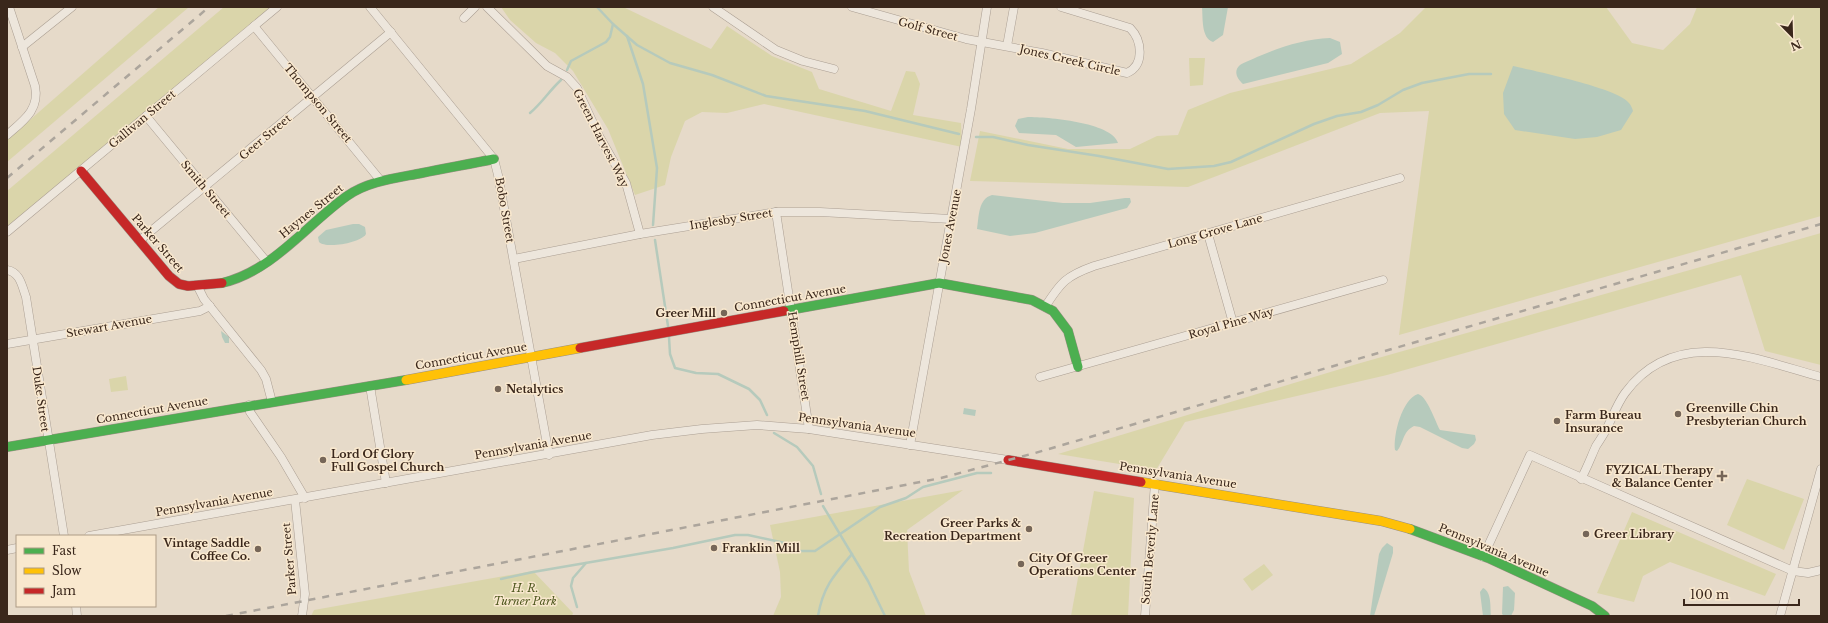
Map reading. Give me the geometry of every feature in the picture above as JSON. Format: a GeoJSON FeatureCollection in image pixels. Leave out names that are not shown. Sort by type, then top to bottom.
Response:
{"type":"FeatureCollection","features":[{"type":"Feature","properties":{"kind":"street"},"geometry":{"type":"LineString","coordinates":[[7,135],[28,116],[36,102],[35,86],[9,7]]}},
{"type":"Feature","properties":{"kind":"street"},"geometry":{"type":"LineString","coordinates":[[22,47],[72,7]]}},
{"type":"Feature","properties":{"kind":"street","name":"Gallivan Street"},"geometry":{"type":"LineString","coordinates":[[7,232],[277,7]]}},
{"type":"Feature","properties":{"kind":"street","name":"Bobo Street"},"geometry":{"type":"LineString","coordinates":[[370,7],[494,159],[514,258],[549,455]]}},
{"type":"Feature","properties":{"kind":"street"},"geometry":{"type":"LineString","coordinates":[[464,18],[475,7]]}},
{"type":"Feature","properties":{"kind":"street","name":"Green Harvest Way"},"geometry":{"type":"LineString","coordinates":[[487,7],[547,66],[567,77],[577,88],[599,136],[626,183],[640,234]]}},
{"type":"Feature","properties":{"kind":"street"},"geometry":{"type":"LineString","coordinates":[[713,7],[776,50],[798,60],[834,69]]}},
{"type":"Feature","properties":{"kind":"street","name":"Golf Street"},"geometry":{"type":"LineString","coordinates":[[852,7],[966,39],[982,41]]}},
{"type":"Feature","properties":{"kind":"street","name":"Jones Avenue"},"geometry":{"type":"LineString","coordinates":[[910,445],[951,219],[987,7]]}},
{"type":"Feature","properties":{"kind":"street","name":"Jones Creek Circle"},"geometry":{"type":"LineString","coordinates":[[1007,46],[1014,7]]}},
{"type":"Feature","properties":{"kind":"street","name":"Jones Creek Circle"},"geometry":{"type":"LineString","coordinates":[[982,41],[1127,74],[1135,67],[1139,58],[1139,43],[1137,34],[1130,28],[1061,7]]}},
{"type":"Feature","properties":{"kind":"street","name":"Thompson Street"},"geometry":{"type":"LineString","coordinates":[[254,26],[313,96],[381,181]]}},
{"type":"Feature","properties":{"kind":"street","name":"Geer Street"},"geometry":{"type":"LineString","coordinates":[[139,242],[391,32]]}},
{"type":"Feature","properties":{"kind":"street","name":"Smith Street"},"geometry":{"type":"LineString","coordinates":[[146,116],[266,261]]}},
{"type":"Feature","properties":{"kind":"street","name":"Haynes Street"},"geometry":{"type":"LineString","coordinates":[[198,286],[218,284],[235,280],[250,273],[347,196],[362,188],[381,181],[494,159]]}},
{"type":"Feature","properties":{"kind":"street","name":"Parker Street"},"geometry":{"type":"LineString","coordinates":[[81,171],[139,242],[173,280],[184,285],[198,286]]}},
{"type":"Feature","properties":{"kind":"street","name":"Long Grove Lane"},"geometry":{"type":"LineString","coordinates":[[1045,306],[1058,285],[1073,273],[1400,178]]}},
{"type":"Feature","properties":{"kind":"street","name":"Inglesby Street"},"geometry":{"type":"LineString","coordinates":[[514,258],[640,234],[776,212],[820,212],[951,219]]}},
{"type":"Feature","properties":{"kind":"street","name":"Hemphill Street"},"geometry":{"type":"LineString","coordinates":[[776,212],[810,429]]}},
{"type":"Feature","properties":{"kind":"street"},"geometry":{"type":"LineString","coordinates":[[1208,234],[1233,323]]}},
{"type":"Feature","properties":{"kind":"street","name":"Duke Street"},"geometry":{"type":"LineString","coordinates":[[7,270],[15,272],[21,282],[33,339],[47,440],[64,535]]}},
{"type":"Feature","properties":{"kind":"street","name":"Royal Pine Way"},"geometry":{"type":"LineString","coordinates":[[1040,377],[1383,280]]}},
{"type":"Feature","properties":{"kind":"street"},"geometry":{"type":"LineString","coordinates":[[939,283],[1032,300],[1045,306],[1053,311],[1068,331],[1078,366]]}},
{"type":"Feature","properties":{"kind":"street","name":"Connecticut Avenue"},"geometry":{"type":"LineString","coordinates":[[7,446],[370,386],[939,283]]}},
{"type":"Feature","properties":{"kind":"street"},"geometry":{"type":"LineString","coordinates":[[198,286],[210,306],[266,379],[272,402]]}},
{"type":"Feature","properties":{"kind":"street","name":"Stewart Avenue"},"geometry":{"type":"LineString","coordinates":[[7,344],[200,311],[210,306]]}},
{"type":"Feature","properties":{"kind":"street"},"geometry":{"type":"LineString","coordinates":[[1581,479],[1596,447],[1626,392],[1641,376],[1653,367],[1674,357],[1700,351],[1726,352],[1821,377]]}},
{"type":"Feature","properties":{"kind":"street"},"geometry":{"type":"LineString","coordinates":[[370,386],[386,483]]}},
{"type":"Feature","properties":{"kind":"street"},"geometry":{"type":"LineString","coordinates":[[249,405],[250,412],[281,457],[305,498]]}},
{"type":"Feature","properties":{"kind":"street","name":"Pennsylvania Avenue"},"geometry":{"type":"LineString","coordinates":[[95,535],[549,455],[652,435],[702,429],[757,425],[810,429],[1156,483],[1381,521],[1410,528],[1483,557],[1592,606],[1605,616]]}},
{"type":"Feature","properties":{"kind":"street"},"geometry":{"type":"LineString","coordinates":[[1483,557],[1530,455],[1581,479],[1793,571],[1808,573],[1821,570]]}},
{"type":"Feature","properties":{"kind":"street"},"geometry":{"type":"LineString","coordinates":[[1780,616],[1821,469]]}},
{"type":"Feature","properties":{"kind":"street","name":"South Beverly Lane"},"geometry":{"type":"LineString","coordinates":[[1145,616],[1156,483]]}},
{"type":"Feature","properties":{"kind":"street","name":"Parker Street"},"geometry":{"type":"LineString","coordinates":[[296,500],[305,594],[302,616]]}},
{"type":"Feature","properties":{"kind":"green space"},"geometry":{"type":"Polygon","coordinates":[[[159,7],[189,7],[7,162],[7,140],[159,7]]]}},
{"type":"Feature","properties":{"kind":"green space"},"geometry":{"type":"Polygon","coordinates":[[[224,7],[277,7],[7,228],[7,191],[224,7]]]}},
{"type":"Feature","properties":{"kind":"green space"},"geometry":{"type":"Polygon","coordinates":[[[501,7],[623,7],[711,49],[727,26],[772,56],[812,72],[819,89],[891,111],[906,71],[915,72],[920,84],[913,115],[961,123],[962,147],[764,104],[727,113],[702,112],[685,121],[671,157],[665,185],[635,195],[608,129],[573,71],[555,53],[536,43],[510,20],[501,7]]]}},
{"type":"Feature","properties":{"kind":"green space"},"geometry":{"type":"Polygon","coordinates":[[[1426,7],[1606,7],[1632,43],[1663,50],[1690,24],[1697,7],[1821,7],[1821,216],[1399,335],[1429,111],[1380,113],[1188,187],[970,181],[980,131],[1068,149],[1130,149],[1157,136],[1178,135],[1188,110],[1230,93],[1351,64],[1400,33],[1426,7]]]}},
{"type":"Feature","properties":{"kind":"green space"},"geometry":{"type":"Polygon","coordinates":[[[1189,58],[1205,58],[1203,85],[1190,86],[1189,58]]]}},
{"type":"Feature","properties":{"kind":"green space"},"geometry":{"type":"Polygon","coordinates":[[[1821,233],[1821,365],[1765,351],[1741,275],[1387,375],[1185,422],[1156,470],[1058,454],[1357,364],[1821,233]]]}},
{"type":"Feature","properties":{"kind":"green space"},"geometry":{"type":"Polygon","coordinates":[[[126,376],[128,390],[111,392],[109,379],[126,376]]]}},
{"type":"Feature","properties":{"kind":"green space"},"geometry":{"type":"Polygon","coordinates":[[[1747,479],[1804,499],[1784,550],[1727,525],[1747,479]]]}},
{"type":"Feature","properties":{"kind":"green space"},"geometry":{"type":"Polygon","coordinates":[[[963,490],[907,530],[909,571],[926,616],[773,616],[781,597],[780,572],[770,525],[963,490]]]}},
{"type":"Feature","properties":{"kind":"green space"},"geometry":{"type":"Polygon","coordinates":[[[1094,491],[1134,498],[1128,616],[1071,616],[1094,491]]]}},
{"type":"Feature","properties":{"kind":"green space"},"geometry":{"type":"Polygon","coordinates":[[[1632,512],[1776,574],[1765,596],[1670,562],[1643,576],[1634,602],[1597,593],[1632,512]]]}},
{"type":"Feature","properties":{"kind":"green space"},"geometry":{"type":"Polygon","coordinates":[[[1264,564],[1273,575],[1252,591],[1243,579],[1264,564]]]}},
{"type":"Feature","properties":{"kind":"green space","name":"H. R. Turner Park"},"geometry":{"type":"Polygon","coordinates":[[[533,571],[573,613],[572,616],[311,616],[314,610],[533,571]]]}},
{"type":"Feature","properties":{"kind":"shaded area"},"geometry":{"type":"Polygon","coordinates":[[[1202,7],[1228,7],[1223,35],[1213,42],[1206,36],[1202,7]]]}},
{"type":"Feature","properties":{"kind":"shaded area"},"geometry":{"type":"Polygon","coordinates":[[[1330,38],[1340,42],[1342,54],[1328,63],[1243,84],[1239,80],[1236,72],[1238,67],[1257,57],[1293,44],[1330,38]]]}},
{"type":"Feature","properties":{"kind":"shaded area"},"geometry":{"type":"Polygon","coordinates":[[[1513,66],[1575,81],[1609,92],[1622,97],[1629,103],[1633,111],[1621,130],[1597,137],[1575,139],[1515,130],[1504,114],[1503,93],[1513,66]]]}},
{"type":"Feature","properties":{"kind":"shaded area"},"geometry":{"type":"Polygon","coordinates":[[[1028,117],[1078,122],[1092,126],[1104,130],[1113,136],[1118,143],[1076,147],[1056,135],[1019,133],[1015,126],[1018,119],[1028,117]]]}},
{"type":"Feature","properties":{"kind":"shaded area"},"geometry":{"type":"Polygon","coordinates":[[[992,195],[1063,203],[1090,203],[1125,198],[1130,198],[1131,202],[1127,208],[1035,233],[1010,236],[977,229],[982,204],[987,197],[992,195]]]}},
{"type":"Feature","properties":{"kind":"shaded area"},"geometry":{"type":"Polygon","coordinates":[[[359,224],[365,227],[366,234],[358,240],[336,245],[323,244],[319,242],[318,237],[326,230],[359,224]]]}},
{"type":"Feature","properties":{"kind":"shaded area"},"geometry":{"type":"Polygon","coordinates":[[[221,331],[229,337],[229,343],[225,343],[221,331]]]}},
{"type":"Feature","properties":{"kind":"shaded area"},"geometry":{"type":"Polygon","coordinates":[[[1418,394],[1425,399],[1440,430],[1475,435],[1476,440],[1474,444],[1468,449],[1462,448],[1420,427],[1414,426],[1407,431],[1399,448],[1397,451],[1395,450],[1397,427],[1403,410],[1412,397],[1418,394]]]}},
{"type":"Feature","properties":{"kind":"shaded area"},"geometry":{"type":"Polygon","coordinates":[[[964,408],[976,410],[975,416],[963,414],[964,408]]]}},
{"type":"Feature","properties":{"kind":"shaded area"},"geometry":{"type":"Polygon","coordinates":[[[1387,543],[1393,547],[1393,553],[1374,616],[1370,616],[1379,554],[1387,543]]]}},
{"type":"Feature","properties":{"kind":"shaded area"},"geometry":{"type":"Polygon","coordinates":[[[1508,586],[1515,593],[1514,610],[1511,616],[1504,616],[1502,614],[1503,587],[1508,586]]]}},
{"type":"Feature","properties":{"kind":"shaded area"},"geometry":{"type":"Polygon","coordinates":[[[1483,588],[1489,596],[1491,616],[1483,616],[1480,592],[1483,588]]]}},
{"type":"Feature","properties":{"kind":"waterway"},"geometry":{"type":"LineString","coordinates":[[597,7],[613,24],[637,45],[670,63],[712,75],[766,96],[865,111],[959,134]]}},
{"type":"Feature","properties":{"kind":"waterway"},"geometry":{"type":"LineString","coordinates":[[567,70],[571,61],[606,42],[610,37],[613,24]]}},
{"type":"Feature","properties":{"kind":"waterway"},"geometry":{"type":"LineString","coordinates":[[627,36],[643,84],[657,168],[653,225]]}},
{"type":"Feature","properties":{"kind":"waterway"},"geometry":{"type":"LineString","coordinates":[[976,137],[993,137],[1028,145],[1168,169],[1214,166],[1231,162],[1314,124],[1337,116],[1361,112],[1378,105],[1403,90],[1422,83],[1469,74],[1491,74]]}},
{"type":"Feature","properties":{"kind":"waterway"},"geometry":{"type":"LineString","coordinates":[[530,113],[561,80]]}},
{"type":"Feature","properties":{"kind":"waterway"},"geometry":{"type":"LineString","coordinates":[[655,240],[668,326]]}},
{"type":"Feature","properties":{"kind":"waterway"},"geometry":{"type":"LineString","coordinates":[[669,337],[670,354],[675,368],[696,373],[718,374],[749,389],[760,400],[767,415]]}},
{"type":"Feature","properties":{"kind":"waterway"},"geometry":{"type":"LineString","coordinates":[[774,433],[797,447],[813,466],[821,494]]}},
{"type":"Feature","properties":{"kind":"waterway"},"geometry":{"type":"LineString","coordinates":[[501,579],[533,572],[673,548],[735,535],[748,535],[785,543],[800,551],[815,551],[880,507],[906,498],[923,487],[977,473],[991,473]]}},
{"type":"Feature","properties":{"kind":"waterway"},"geometry":{"type":"LineString","coordinates":[[823,506],[868,581],[885,616]]}},
{"type":"Feature","properties":{"kind":"waterway"},"geometry":{"type":"LineString","coordinates":[[818,616],[826,589],[840,568],[852,554]]}},
{"type":"Feature","properties":{"kind":"waterway"},"geometry":{"type":"LineString","coordinates":[[577,607],[571,586],[573,578],[586,563]]}},
{"type":"Feature","properties":{"kind":"railway"},"geometry":{"type":"LineString","coordinates":[[7,178],[209,7]]}},
{"type":"Feature","properties":{"kind":"railway"},"geometry":{"type":"LineString","coordinates":[[226,616],[941,478],[1035,453],[1821,224]]}},
{"type":"Feature","properties":{"kind":"traffic: fast"},"geometry":{"type":"LineString","coordinates":[[222,283],[240,277],[273,258],[332,208],[355,191],[373,183],[494,159]]}},
{"type":"Feature","properties":{"kind":"traffic: fast"},"geometry":{"type":"LineString","coordinates":[[784,311],[939,283],[1032,300],[1053,311],[1068,331],[1078,367]]}},
{"type":"Feature","properties":{"kind":"traffic: fast"},"geometry":{"type":"LineString","coordinates":[[7,447],[406,380]]}},
{"type":"Feature","properties":{"kind":"traffic: fast"},"geometry":{"type":"LineString","coordinates":[[1410,529],[1488,558],[1592,606],[1605,616]]}},
{"type":"Feature","properties":{"kind":"traffic: slow"},"geometry":{"type":"LineString","coordinates":[[406,380],[580,348]]}},
{"type":"Feature","properties":{"kind":"traffic: slow"},"geometry":{"type":"LineString","coordinates":[[1141,482],[1381,521],[1410,529]]}},
{"type":"Feature","properties":{"kind":"traffic: jam"},"geometry":{"type":"LineString","coordinates":[[81,171],[169,276],[179,284],[188,286],[222,283]]}},
{"type":"Feature","properties":{"kind":"traffic: jam"},"geometry":{"type":"LineString","coordinates":[[580,348],[784,311]]}},
{"type":"Feature","properties":{"kind":"traffic: jam"},"geometry":{"type":"LineString","coordinates":[[1008,460],[1141,482]]}},
{"type":"Feature","properties":{"kind":"place","name":"Greer Mill"},"geometry":{"type":"Point","coordinates":[724,313]}},
{"type":"Feature","properties":{"kind":"place","name":"Netalytics"},"geometry":{"type":"Point","coordinates":[498,389]}},
{"type":"Feature","properties":{"kind":"place","name":"Greenville Chin Presbyterian Church"},"geometry":{"type":"Point","coordinates":[1678,414]}},
{"type":"Feature","properties":{"kind":"place","name":"Farm Bureau Insurance"},"geometry":{"type":"Point","coordinates":[1557,421]}},
{"type":"Feature","properties":{"kind":"place","name":"Lord Of Glory Full Gospel Church"},"geometry":{"type":"Point","coordinates":[323,460]}},
{"type":"Feature","properties":{"kind":"place","name":"FYZICAL Therapy & Balance Center"},"geometry":{"type":"Point","coordinates":[1722,476]}},
{"type":"Feature","properties":{"kind":"place","name":"Greer Parks & Recreation Department"},"geometry":{"type":"Point","coordinates":[1029,529]}},
{"type":"Feature","properties":{"kind":"place","name":"Greer Library"},"geometry":{"type":"Point","coordinates":[1586,534]}},
{"type":"Feature","properties":{"kind":"place","name":"Franklin Mill"},"geometry":{"type":"Point","coordinates":[714,548]}},
{"type":"Feature","properties":{"kind":"place","name":"Vintage Saddle Coffee Co."},"geometry":{"type":"Point","coordinates":[258,549]}},
{"type":"Feature","properties":{"kind":"place","name":"City Of Greer Operations Center"},"geometry":{"type":"Point","coordinates":[1021,564]}}]}
